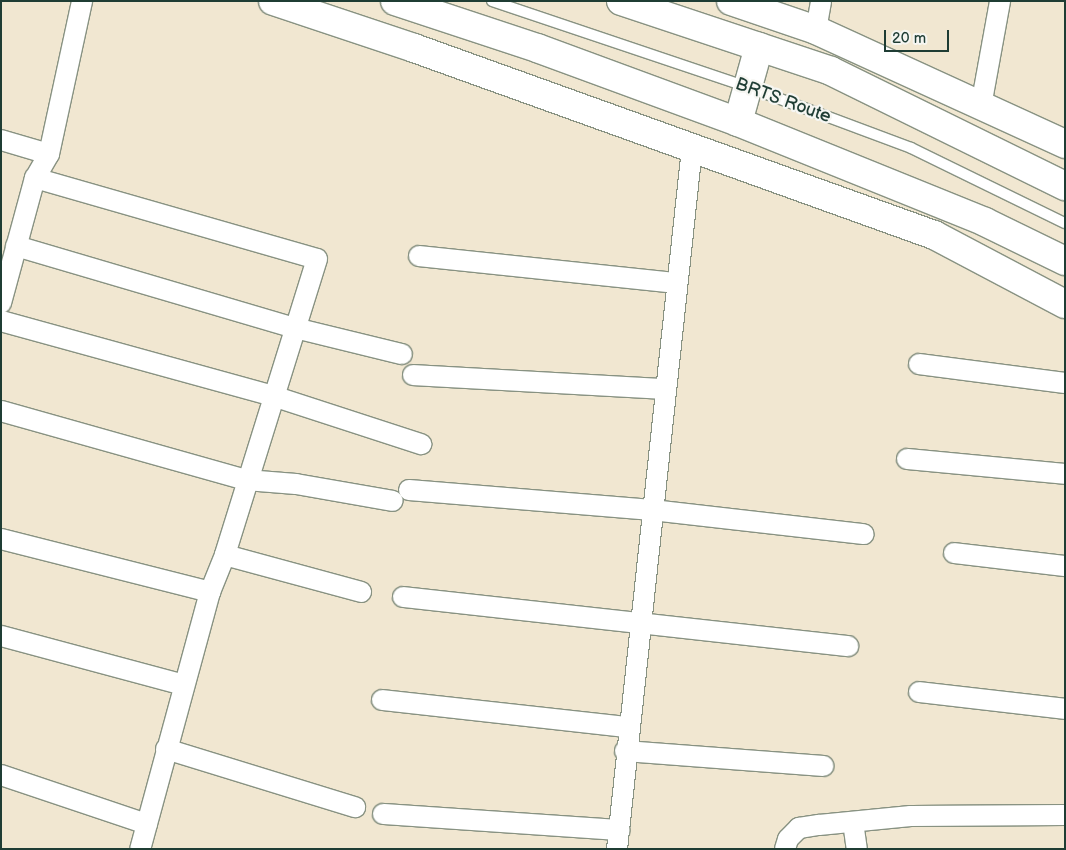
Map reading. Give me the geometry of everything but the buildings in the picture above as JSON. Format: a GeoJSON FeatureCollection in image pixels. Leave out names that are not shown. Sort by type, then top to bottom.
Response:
{"type":"FeatureCollection","features":[{"type":"Feature","properties":{"kind":"main road"},"geometry":{"type":"LineString","coordinates":[[273,1],[934,235],[1065,304]]}},
{"type":"Feature","properties":{"kind":"main road"},"geometry":{"type":"LineString","coordinates":[[395,1],[537,48],[738,122],[985,222],[1065,261]]}},
{"type":"Feature","properties":{"kind":"main road"},"geometry":{"type":"LineString","coordinates":[[621,1],[831,71],[1065,186]]}},
{"type":"Feature","properties":{"kind":"main road"},"geometry":{"type":"LineString","coordinates":[[731,1],[816,30],[1065,144]]}},
{"type":"Feature","properties":{"kind":"main road"},"geometry":{"type":"LineString","coordinates":[[738,122],[759,47]]}},
{"type":"Feature","properties":{"kind":"street"},"geometry":{"type":"LineString","coordinates":[[1,303],[6,268],[16,246],[35,178],[48,154],[82,1]]}},
{"type":"Feature","properties":{"kind":"street"},"geometry":{"type":"LineString","coordinates":[[816,30],[821,1]]}},
{"type":"Feature","properties":{"kind":"street"},"geometry":{"type":"LineString","coordinates":[[982,106],[1000,1]]}},
{"type":"Feature","properties":{"kind":"street"},"geometry":{"type":"LineString","coordinates":[[1,140],[48,154]]}},
{"type":"Feature","properties":{"kind":"street"},"geometry":{"type":"LineString","coordinates":[[383,814],[618,839],[639,624],[692,148]]}},
{"type":"Feature","properties":{"kind":"street"},"geometry":{"type":"LineString","coordinates":[[35,178],[317,259],[246,480],[225,556],[210,592],[140,849]]}},
{"type":"Feature","properties":{"kind":"street"},"geometry":{"type":"LineString","coordinates":[[16,246],[295,328],[402,354]]}},
{"type":"Feature","properties":{"kind":"street"},"geometry":{"type":"LineString","coordinates":[[419,256],[677,283]]}},
{"type":"Feature","properties":{"kind":"street"},"geometry":{"type":"LineString","coordinates":[[1,321],[273,396],[421,444]]}},
{"type":"Feature","properties":{"kind":"street"},"geometry":{"type":"LineString","coordinates":[[919,364],[1065,383]]}},
{"type":"Feature","properties":{"kind":"street"},"geometry":{"type":"LineString","coordinates":[[413,374],[665,389]]}},
{"type":"Feature","properties":{"kind":"street"},"geometry":{"type":"LineString","coordinates":[[1,410],[246,480],[401,495],[652,510],[864,534]]}},
{"type":"Feature","properties":{"kind":"street"},"geometry":{"type":"LineString","coordinates":[[907,459],[1065,474]]}},
{"type":"Feature","properties":{"kind":"street"},"geometry":{"type":"LineString","coordinates":[[1,539],[210,592]]}},
{"type":"Feature","properties":{"kind":"street"},"geometry":{"type":"LineString","coordinates":[[954,553],[1065,566]]}},
{"type":"Feature","properties":{"kind":"street"},"geometry":{"type":"LineString","coordinates":[[225,556],[361,592]]}},
{"type":"Feature","properties":{"kind":"street"},"geometry":{"type":"LineString","coordinates":[[403,596],[848,646]]}},
{"type":"Feature","properties":{"kind":"street"},"geometry":{"type":"LineString","coordinates":[[1,636],[184,685]]}},
{"type":"Feature","properties":{"kind":"street"},"geometry":{"type":"LineString","coordinates":[[919,692],[1065,709]]}},
{"type":"Feature","properties":{"kind":"street"},"geometry":{"type":"LineString","coordinates":[[382,700],[628,727]]}},
{"type":"Feature","properties":{"kind":"street"},"geometry":{"type":"LineString","coordinates":[[166,749],[355,807]]}},
{"type":"Feature","properties":{"kind":"street"},"geometry":{"type":"LineString","coordinates":[[626,751],[823,766]]}},
{"type":"Feature","properties":{"kind":"street"},"geometry":{"type":"LineString","coordinates":[[1,775],[147,824]]}},
{"type":"Feature","properties":{"kind":"street"},"geometry":{"type":"LineString","coordinates":[[785,849],[788,839],[800,828],[911,816],[1065,815]]}},
{"type":"Feature","properties":{"kind":"street"},"geometry":{"type":"LineString","coordinates":[[853,822],[857,849]]}},
{"type":"Feature","properties":{"kind":"lane","name":"BRTS Route"},"geometry":{"type":"LineString","coordinates":[[492,1],[748,87],[911,148],[1065,223]]}}]}
